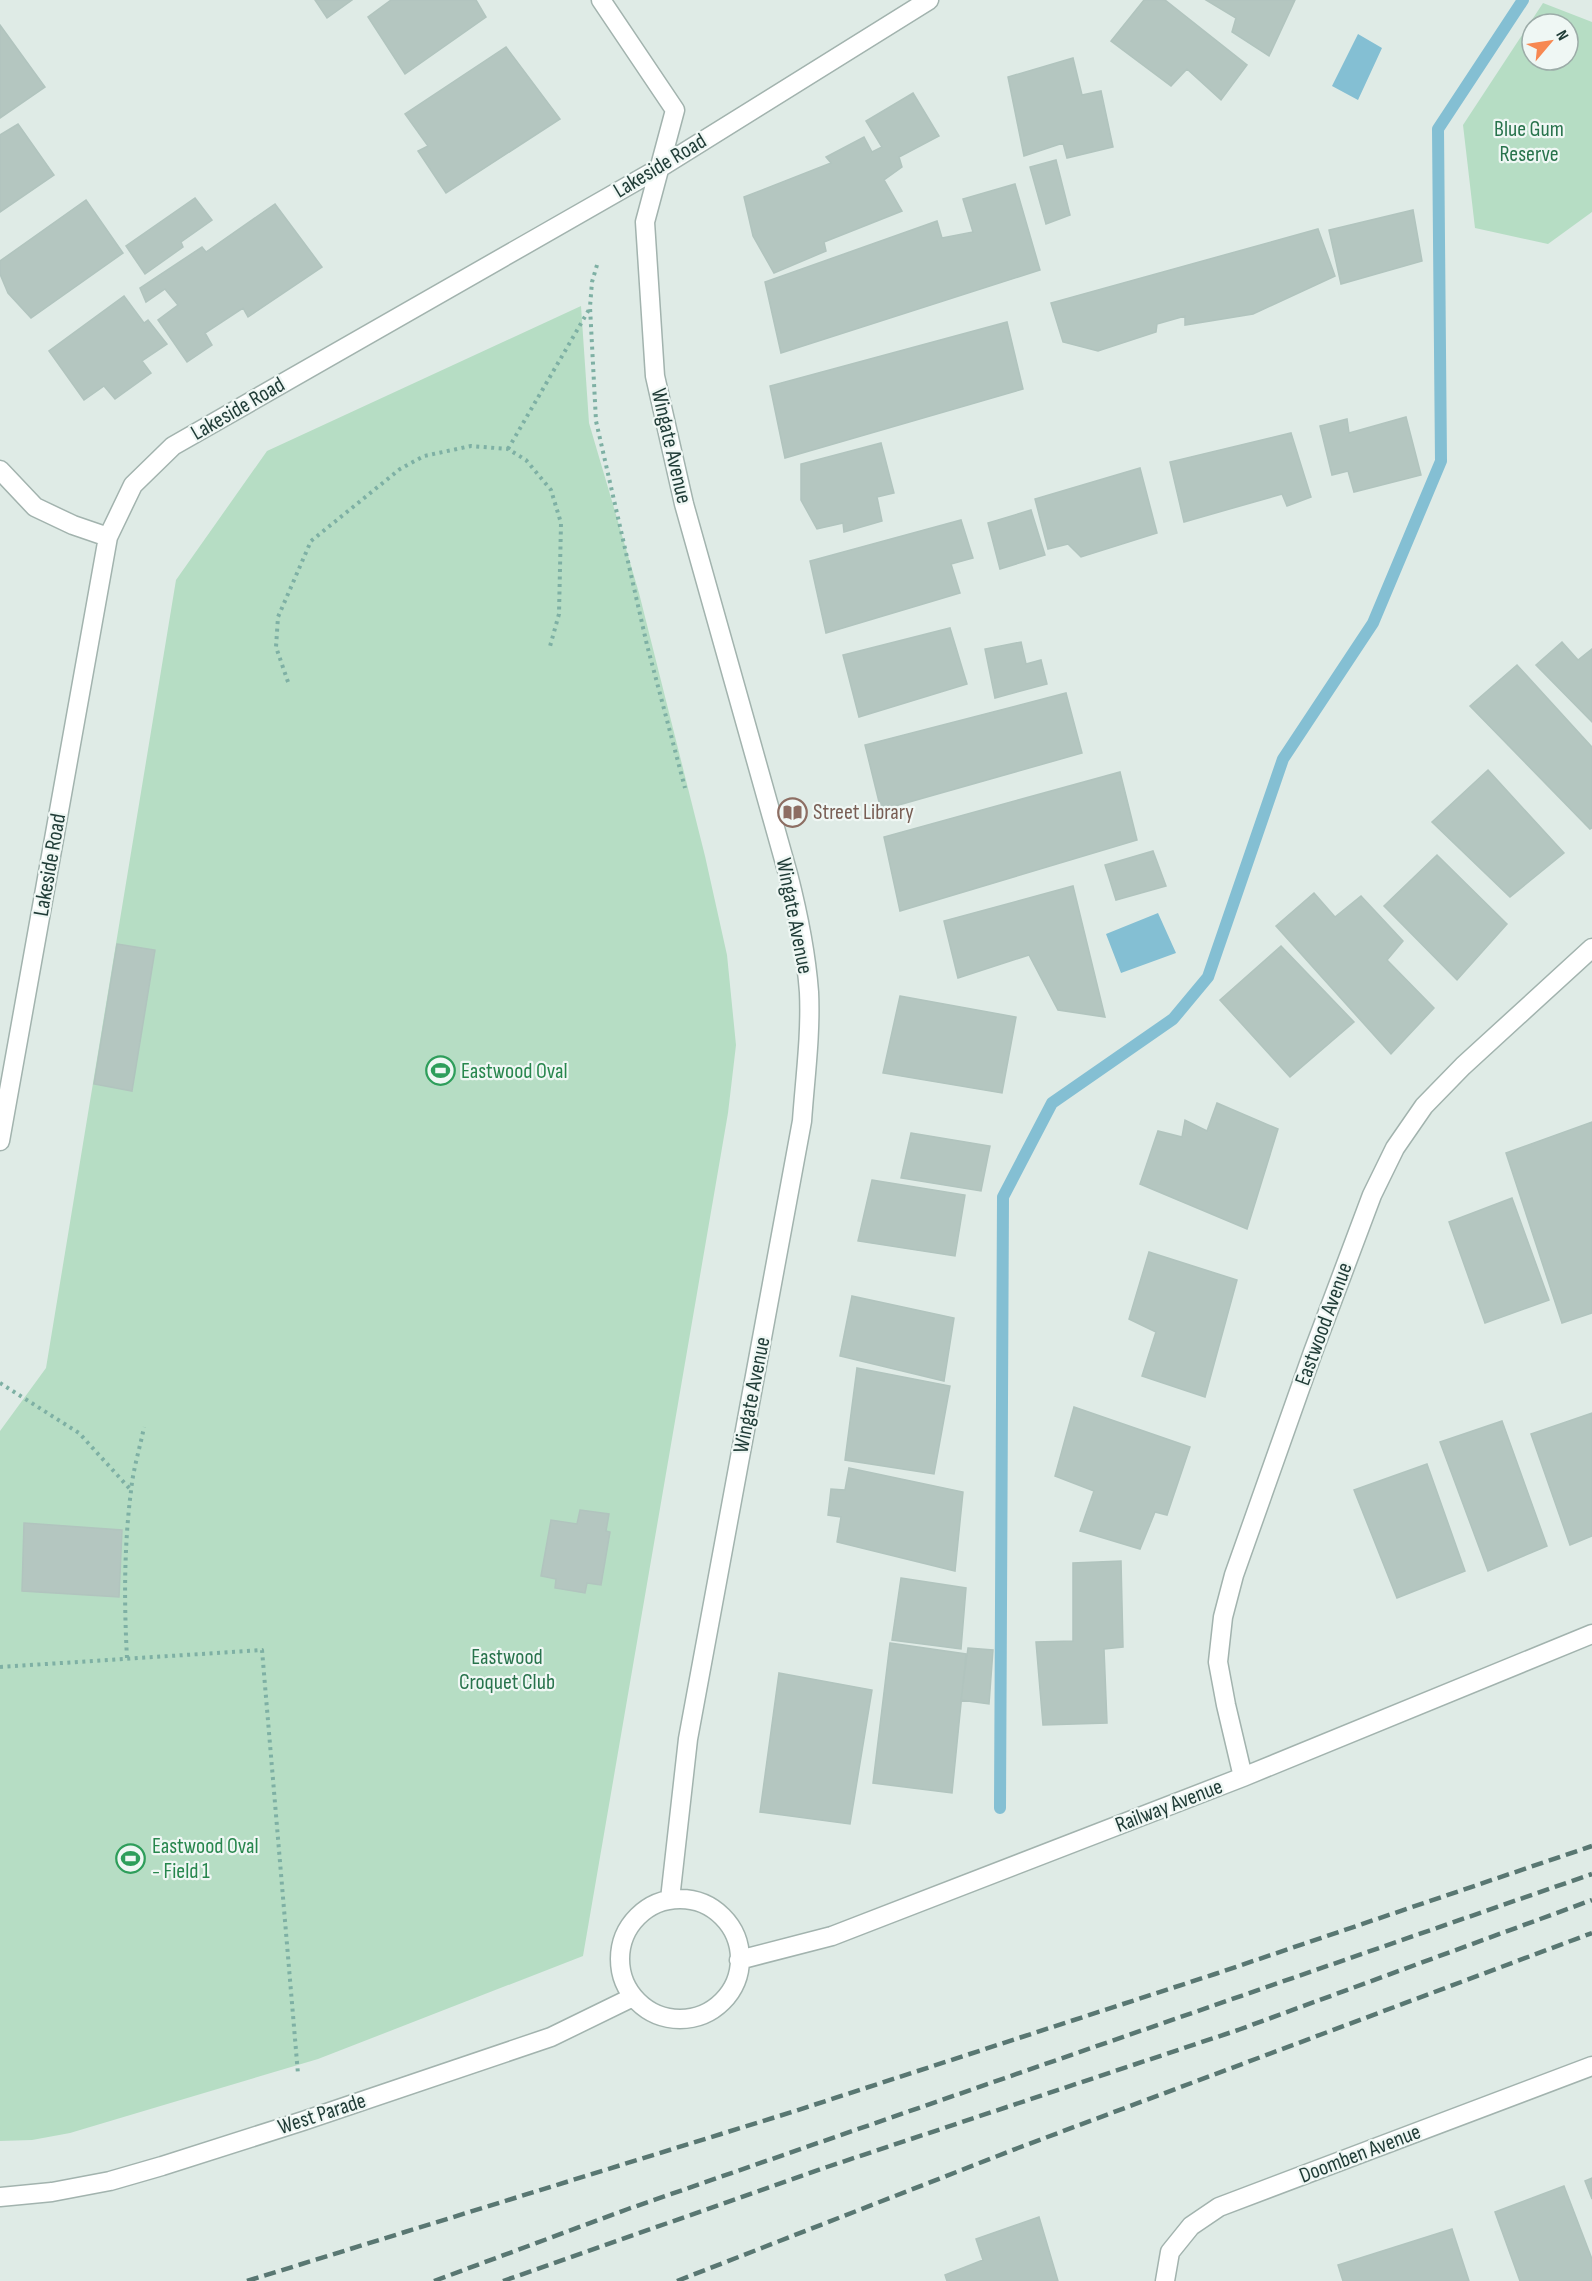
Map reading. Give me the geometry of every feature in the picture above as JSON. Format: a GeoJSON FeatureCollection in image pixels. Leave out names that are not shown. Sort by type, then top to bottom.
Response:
{"type":"FeatureCollection","features":[{"type":"Feature","properties":{"kind":"street","name":"Wingate Avenue"},"geometry":{"type":"LineString","coordinates":[[601,0],[675,110],[645,222],[655,376],[684,504],[789,874],[802,932],[809,993],[807,1052],[800,1132],[688,1739],[670,1899]]}},
{"type":"Feature","properties":{"kind":"street","name":"Lakeside Road"},"geometry":{"type":"LineString","coordinates":[[0,1142],[108,537],[133,485],[173,446],[661,167],[929,0]]}},
{"type":"Feature","properties":{"kind":"street"},"geometry":{"type":"LineString","coordinates":[[0,471],[35,507],[73,525],[108,537]]}},
{"type":"Feature","properties":{"kind":"street","name":"Eastwood Avenue"},"geometry":{"type":"LineString","coordinates":[[1243,1777],[1218,1662],[1223,1617],[1242,1553],[1313,1352],[1372,1195],[1395,1148],[1424,1106],[1463,1066],[1592,948]]}},
{"type":"Feature","properties":{"kind":"street","name":"Railway Avenue"},"geometry":{"type":"LineString","coordinates":[[740,1960],[832,1936],[1243,1777],[1592,1634]]}},
{"type":"Feature","properties":{"kind":"street"},"geometry":{"type":"LineString","coordinates":[[670,1899],[687,1899],[704,1904],[719,1913],[730,1927],[738,1943],[740,1960],[738,1973],[726,1997],[717,2006],[699,2015],[679,2019],[667,2018],[642,2006],[624,1982],[619,1964],[620,1949],[626,1931],[637,1916],[652,1905],[670,1899]]}},
{"type":"Feature","properties":{"kind":"street","name":"West Parade"},"geometry":{"type":"LineString","coordinates":[[0,2197],[52,2192],[110,2181],[227,2145],[551,2037],[633,1997]]}},
{"type":"Feature","properties":{"kind":"street","name":"Doomben Avenue"},"geometry":{"type":"LineString","coordinates":[[1165,2281],[1170,2252],[1191,2226],[1219,2207],[1592,2066]]}},
{"type":"Feature","properties":{"kind":"path"},"geometry":{"type":"LineString","coordinates":[[597,265],[592,282],[590,307],[596,422],[647,645],[685,788]]}},
{"type":"Feature","properties":{"kind":"path"},"geometry":{"type":"LineString","coordinates":[[508,449],[590,307]]}},
{"type":"Feature","properties":{"kind":"path"},"geometry":{"type":"LineString","coordinates":[[288,682],[276,647],[278,617],[311,541],[400,469],[424,456],[471,446],[508,449],[526,460],[551,490],[561,523],[559,614],[549,650]]}},
{"type":"Feature","properties":{"kind":"path"},"geometry":{"type":"LineString","coordinates":[[0,1383],[79,1433],[131,1490]]}},
{"type":"Feature","properties":{"kind":"path"},"geometry":{"type":"LineString","coordinates":[[127,1658],[124,1595],[131,1490],[144,1427]]}},
{"type":"Feature","properties":{"kind":"path"},"geometry":{"type":"LineString","coordinates":[[0,1667],[262,1650],[298,2074]]}},
{"type":"Feature","properties":{"kind":"green space","name":"Blue Gum Reserve"},"geometry":{"type":"Polygon","coordinates":[[[1543,3],[1566,12],[1537,12],[1543,3]]]}},
{"type":"Feature","properties":{"kind":"green space","name":"Blue Gum Reserve"},"geometry":{"type":"Polygon","coordinates":[[[1580,17],[1592,22],[1592,212],[1548,244],[1475,228],[1463,125],[1520,38],[1520,72],[1580,72],[1580,17]]]}},
{"type":"Feature","properties":{"kind":"green space","name":"Eastwood Croquet Club"},"geometry":{"type":"Polygon","coordinates":[[[581,306],[589,423],[639,593],[705,856],[727,955],[736,1045],[728,1113],[583,1956],[318,2059],[70,2133],[32,2140],[0,2141],[0,1431],[46,1368],[176,580],[267,451],[581,306]]]}},
{"type":"Feature","properties":{"kind":"water"},"geometry":{"type":"Polygon","coordinates":[[[1358,34],[1382,48],[1358,100],[1332,86],[1358,34]]]}},
{"type":"Feature","properties":{"kind":"water"},"geometry":{"type":"Polygon","coordinates":[[[1158,913],[1176,953],[1121,973],[1106,934],[1158,913]]]}},
{"type":"Feature","properties":{"kind":"building"},"geometry":{"type":"Polygon","coordinates":[[[315,0],[352,0],[327,18],[315,0]]]}},
{"type":"Feature","properties":{"kind":"building"},"geometry":{"type":"Polygon","coordinates":[[[391,0],[476,0],[486,17],[405,74],[368,17],[391,0]]]}},
{"type":"Feature","properties":{"kind":"building"},"geometry":{"type":"Polygon","coordinates":[[[1144,0],[1165,0],[1247,65],[1221,100],[1187,69],[1171,86],[1111,41],[1144,0]]]}},
{"type":"Feature","properties":{"kind":"building"},"geometry":{"type":"Polygon","coordinates":[[[1206,0],[1295,0],[1269,56],[1232,32],[1236,18],[1206,0]]]}},
{"type":"Feature","properties":{"kind":"building"},"geometry":{"type":"Polygon","coordinates":[[[0,25],[45,87],[0,118],[0,25]]]}},
{"type":"Feature","properties":{"kind":"building"},"geometry":{"type":"Polygon","coordinates":[[[506,47],[560,119],[446,193],[418,151],[428,146],[405,114],[506,47]]]}},
{"type":"Feature","properties":{"kind":"building"},"geometry":{"type":"Polygon","coordinates":[[[1073,58],[1082,95],[1101,91],[1113,147],[1067,158],[1063,143],[1024,156],[1008,77],[1073,58]]]}},
{"type":"Feature","properties":{"kind":"building"},"geometry":{"type":"Polygon","coordinates":[[[913,93],[939,136],[899,157],[902,167],[884,180],[902,211],[824,242],[826,251],[774,273],[753,236],[744,197],[831,163],[826,157],[864,137],[872,152],[882,147],[866,121],[913,93]]]}},
{"type":"Feature","properties":{"kind":"building"},"geometry":{"type":"Polygon","coordinates":[[[18,124],[54,175],[0,212],[0,135],[18,124]]]}},
{"type":"Feature","properties":{"kind":"building"},"geometry":{"type":"Polygon","coordinates":[[[1056,160],[1070,215],[1046,224],[1030,167],[1056,160]]]}},
{"type":"Feature","properties":{"kind":"building"},"geometry":{"type":"Polygon","coordinates":[[[1015,184],[1040,270],[781,353],[765,282],[937,221],[942,238],[973,232],[963,199],[1015,184]]]}},
{"type":"Feature","properties":{"kind":"building"},"geometry":{"type":"Polygon","coordinates":[[[195,198],[212,220],[181,242],[183,247],[145,274],[126,246],[195,198]]]}},
{"type":"Feature","properties":{"kind":"building"},"geometry":{"type":"Polygon","coordinates":[[[86,200],[123,253],[31,318],[8,293],[0,274],[0,261],[86,200]]]}},
{"type":"Feature","properties":{"kind":"building"},"geometry":{"type":"Polygon","coordinates":[[[275,204],[322,267],[248,317],[243,308],[205,333],[212,345],[187,362],[158,320],[178,305],[165,289],[146,302],[140,288],[202,247],[206,252],[275,204]]]}},
{"type":"Feature","properties":{"kind":"building"},"geometry":{"type":"Polygon","coordinates":[[[1413,210],[1422,261],[1341,284],[1329,230],[1413,210]]]}},
{"type":"Feature","properties":{"kind":"building"},"geometry":{"type":"Polygon","coordinates":[[[1318,229],[1335,276],[1253,314],[1185,325],[1185,316],[1157,324],[1156,332],[1098,351],[1063,342],[1051,303],[1318,229]]]}},
{"type":"Feature","properties":{"kind":"building"},"geometry":{"type":"Polygon","coordinates":[[[124,296],[144,323],[148,320],[167,344],[142,361],[151,373],[115,399],[104,386],[84,400],[49,351],[124,296]]]}},
{"type":"Feature","properties":{"kind":"building"},"geometry":{"type":"Polygon","coordinates":[[[1007,322],[1023,389],[785,458],[770,386],[1007,322]]]}},
{"type":"Feature","properties":{"kind":"building"},"geometry":{"type":"Polygon","coordinates":[[[1406,417],[1421,475],[1354,492],[1348,471],[1332,475],[1320,426],[1347,419],[1349,433],[1406,417]]]}},
{"type":"Feature","properties":{"kind":"building"},"geometry":{"type":"Polygon","coordinates":[[[1291,433],[1311,497],[1287,506],[1282,494],[1184,522],[1170,462],[1291,433]]]}},
{"type":"Feature","properties":{"kind":"building"},"geometry":{"type":"Polygon","coordinates":[[[881,443],[894,493],[877,497],[882,521],[844,532],[843,523],[817,529],[801,500],[801,464],[881,443]]]}},
{"type":"Feature","properties":{"kind":"building"},"geometry":{"type":"Polygon","coordinates":[[[1140,468],[1157,533],[1081,557],[1068,544],[1048,549],[1035,499],[1140,468]]]}},
{"type":"Feature","properties":{"kind":"building"},"geometry":{"type":"Polygon","coordinates":[[[1031,510],[1045,555],[1000,569],[988,523],[1031,510]]]}},
{"type":"Feature","properties":{"kind":"building"},"geometry":{"type":"Polygon","coordinates":[[[961,520],[973,558],[951,564],[960,593],[826,633],[810,561],[961,520]]]}},
{"type":"Feature","properties":{"kind":"building"},"geometry":{"type":"Polygon","coordinates":[[[950,628],[967,684],[859,717],[843,655],[950,628]]]}},
{"type":"Feature","properties":{"kind":"building"},"geometry":{"type":"Polygon","coordinates":[[[1021,642],[1026,664],[1041,660],[1047,684],[995,698],[985,649],[1021,642]]]}},
{"type":"Feature","properties":{"kind":"building"},"geometry":{"type":"Polygon","coordinates":[[[1562,642],[1578,660],[1592,649],[1592,722],[1536,665],[1562,642]]]}},
{"type":"Feature","properties":{"kind":"building"},"geometry":{"type":"Polygon","coordinates":[[[1517,665],[1592,747],[1592,828],[1590,829],[1470,706],[1517,665]]]}},
{"type":"Feature","properties":{"kind":"building"},"geometry":{"type":"Polygon","coordinates":[[[1066,693],[1082,753],[881,810],[865,745],[1066,693]]]}},
{"type":"Feature","properties":{"kind":"building"},"geometry":{"type":"Polygon","coordinates":[[[1488,770],[1564,853],[1510,897],[1432,822],[1488,770]]]}},
{"type":"Feature","properties":{"kind":"building"},"geometry":{"type":"Polygon","coordinates":[[[1120,772],[1137,840],[900,911],[884,837],[1120,772]]]}},
{"type":"Feature","properties":{"kind":"building"},"geometry":{"type":"Polygon","coordinates":[[[1153,851],[1166,886],[1116,900],[1105,865],[1153,851]]]}},
{"type":"Feature","properties":{"kind":"building"},"geometry":{"type":"Polygon","coordinates":[[[1437,855],[1507,924],[1457,980],[1384,906],[1437,855]]]}},
{"type":"Feature","properties":{"kind":"building"},"geometry":{"type":"Polygon","coordinates":[[[1073,886],[1105,1017],[1058,1010],[1029,955],[958,978],[944,921],[1073,886]]]}},
{"type":"Feature","properties":{"kind":"building"},"geometry":{"type":"Polygon","coordinates":[[[1314,893],[1335,917],[1361,896],[1403,941],[1387,960],[1434,1008],[1391,1054],[1276,926],[1314,893]]]}},
{"type":"Feature","properties":{"kind":"building"},"geometry":{"type":"Polygon","coordinates":[[[117,944],[155,950],[132,1091],[94,1084],[117,944]]]}},
{"type":"Feature","properties":{"kind":"building"},"geometry":{"type":"Polygon","coordinates":[[[1281,946],[1354,1022],[1290,1077],[1220,1000],[1281,946]]]}},
{"type":"Feature","properties":{"kind":"building"},"geometry":{"type":"Polygon","coordinates":[[[900,996],[1016,1017],[1002,1093],[883,1073],[900,996]]]}},
{"type":"Feature","properties":{"kind":"building"},"geometry":{"type":"Polygon","coordinates":[[[1217,1103],[1278,1129],[1247,1229],[1140,1184],[1158,1131],[1182,1137],[1185,1120],[1207,1131],[1217,1103]]]}},
{"type":"Feature","properties":{"kind":"building"},"geometry":{"type":"Polygon","coordinates":[[[1592,1122],[1592,1313],[1562,1323],[1506,1153],[1592,1122]]]}},
{"type":"Feature","properties":{"kind":"building"},"geometry":{"type":"Polygon","coordinates":[[[911,1133],[990,1146],[981,1191],[901,1178],[911,1133]]]}},
{"type":"Feature","properties":{"kind":"building"},"geometry":{"type":"Polygon","coordinates":[[[872,1180],[965,1195],[955,1256],[858,1241],[872,1180]]]}},
{"type":"Feature","properties":{"kind":"building"},"geometry":{"type":"Polygon","coordinates":[[[1512,1198],[1549,1300],[1485,1323],[1449,1222],[1512,1198]]]}},
{"type":"Feature","properties":{"kind":"building"},"geometry":{"type":"Polygon","coordinates":[[[1149,1252],[1237,1280],[1205,1397],[1142,1376],[1156,1332],[1129,1319],[1149,1252]]]}},
{"type":"Feature","properties":{"kind":"building"},"geometry":{"type":"Polygon","coordinates":[[[852,1296],[954,1318],[944,1381],[840,1356],[852,1296]]]}},
{"type":"Feature","properties":{"kind":"building"},"geometry":{"type":"Polygon","coordinates":[[[857,1368],[950,1386],[934,1474],[845,1460],[857,1368]]]}},
{"type":"Feature","properties":{"kind":"building"},"geometry":{"type":"Polygon","coordinates":[[[1074,1407],[1190,1447],[1167,1515],[1155,1512],[1140,1549],[1080,1531],[1094,1491],[1055,1476],[1074,1407]]]}},
{"type":"Feature","properties":{"kind":"building"},"geometry":{"type":"Polygon","coordinates":[[[1592,1413],[1592,1536],[1570,1545],[1531,1434],[1592,1413]]]}},
{"type":"Feature","properties":{"kind":"building"},"geometry":{"type":"Polygon","coordinates":[[[1502,1421],[1547,1546],[1488,1571],[1440,1442],[1502,1421]]]}},
{"type":"Feature","properties":{"kind":"building"},"geometry":{"type":"Polygon","coordinates":[[[1427,1464],[1465,1571],[1397,1598],[1354,1490],[1427,1464]]]}},
{"type":"Feature","properties":{"kind":"building"},"geometry":{"type":"Polygon","coordinates":[[[849,1468],[963,1492],[955,1571],[837,1542],[841,1517],[828,1515],[831,1489],[845,1490],[849,1468]]]}},
{"type":"Feature","properties":{"kind":"building"},"geometry":{"type":"Polygon","coordinates":[[[580,1510],[609,1514],[606,1531],[610,1532],[601,1585],[587,1583],[585,1593],[555,1588],[556,1579],[541,1576],[551,1520],[577,1524],[580,1510]]]}},
{"type":"Feature","properties":{"kind":"building"},"geometry":{"type":"Polygon","coordinates":[[[24,1523],[122,1530],[119,1597],[22,1591],[24,1523]]]}},
{"type":"Feature","properties":{"kind":"building"},"geometry":{"type":"Polygon","coordinates":[[[1121,1561],[1123,1647],[1104,1649],[1107,1723],[1043,1725],[1036,1642],[1073,1641],[1073,1563],[1121,1561]]]}},
{"type":"Feature","properties":{"kind":"building"},"geometry":{"type":"Polygon","coordinates":[[[901,1578],[966,1588],[961,1649],[892,1640],[901,1578]]]}},
{"type":"Feature","properties":{"kind":"building"},"geometry":{"type":"Polygon","coordinates":[[[890,1643],[966,1654],[952,1793],[873,1783],[890,1643]]]}},
{"type":"Feature","properties":{"kind":"building"},"geometry":{"type":"Polygon","coordinates":[[[968,1648],[993,1650],[989,1704],[961,1700],[968,1648]]]}},
{"type":"Feature","properties":{"kind":"building"},"geometry":{"type":"Polygon","coordinates":[[[779,1673],[872,1690],[850,1824],[760,1812],[779,1673]]]}},
{"type":"Feature","properties":{"kind":"building"},"geometry":{"type":"Polygon","coordinates":[[[1592,2178],[1592,2199],[1585,2181],[1592,2178]]]}},
{"type":"Feature","properties":{"kind":"building"},"geometry":{"type":"Polygon","coordinates":[[[1564,2186],[1592,2259],[1592,2281],[1520,2281],[1495,2212],[1564,2186]]]}},
{"type":"Feature","properties":{"kind":"building"},"geometry":{"type":"Polygon","coordinates":[[[1039,2217],[1058,2281],[947,2281],[945,2275],[983,2260],[976,2239],[1039,2217]]]}},
{"type":"Feature","properties":{"kind":"building"},"geometry":{"type":"Polygon","coordinates":[[[1452,2229],[1469,2281],[1343,2281],[1338,2265],[1452,2229]]]}},
{"type":"Feature","properties":{"kind":"waterway"},"geometry":{"type":"LineString","coordinates":[[1000,1808],[1003,1197],[1052,1103],[1173,1019],[1208,977],[1283,759],[1373,623],[1441,461],[1438,129],[1523,0]]}},
{"type":"Feature","properties":{"kind":"railway"},"geometry":{"type":"LineString","coordinates":[[247,2281],[792,2112],[1215,1974],[1592,1846]]}},
{"type":"Feature","properties":{"kind":"railway"},"geometry":{"type":"LineString","coordinates":[[434,2281],[628,2209],[1592,1874]]}},
{"type":"Feature","properties":{"kind":"railway"},"geometry":{"type":"LineString","coordinates":[[503,2281],[827,2167],[1238,2030],[1592,1900]]}},
{"type":"Feature","properties":{"kind":"railway"},"geometry":{"type":"LineString","coordinates":[[677,2281],[1018,2148],[1592,1933]]}},
{"type":"Feature","properties":{"kind":"place","name":"Street Library"},"geometry":{"type":"Point","coordinates":[792,812]}},
{"type":"Feature","properties":{"kind":"place","name":"Eastwood Oval"},"geometry":{"type":"Point","coordinates":[440,1071]}},
{"type":"Feature","properties":{"kind":"place","name":"Eastwood Oval - Field 1"},"geometry":{"type":"Point","coordinates":[131,1859]}}]}
